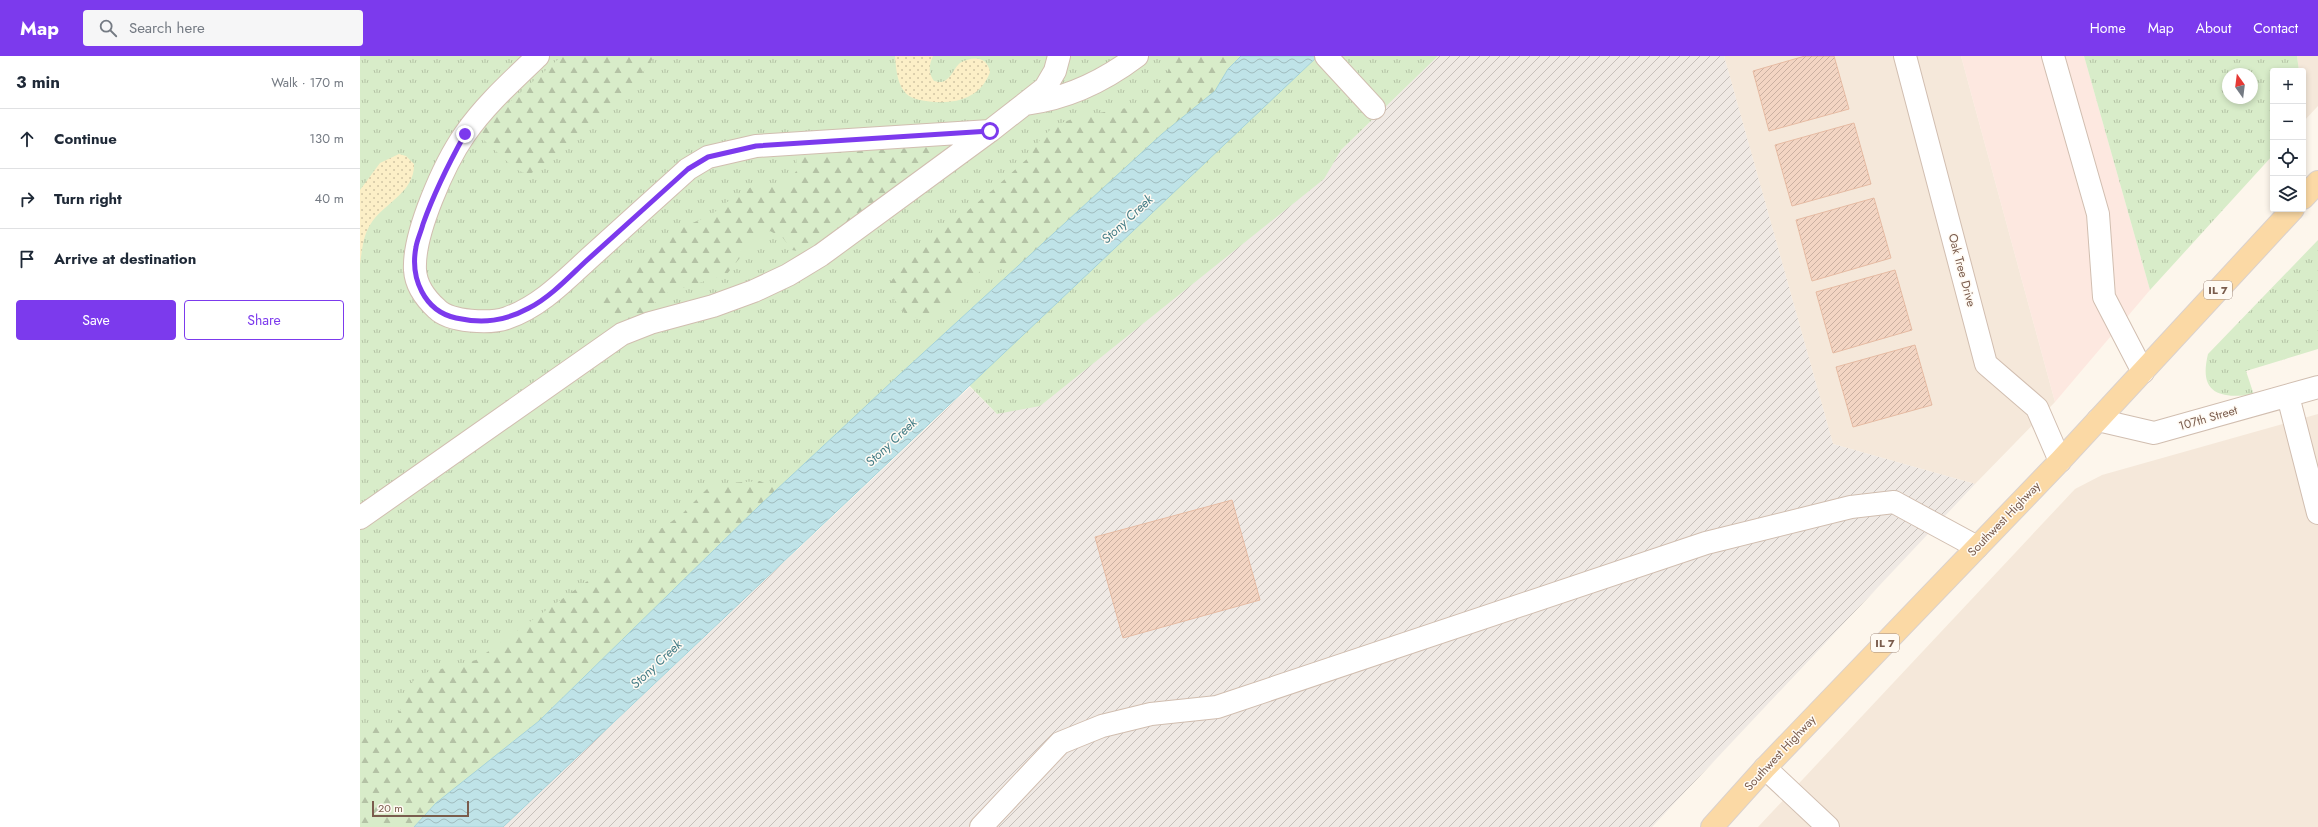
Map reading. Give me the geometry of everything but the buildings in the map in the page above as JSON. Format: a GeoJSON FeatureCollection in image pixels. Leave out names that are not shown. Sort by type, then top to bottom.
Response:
{"type":"FeatureCollection","features":[{"type":"Feature","properties":{"kind":"main road"},"geometry":{"type":"LineString","coordinates":[[2306,195],[2318,182]]}},
{"type":"Feature","properties":{"kind":"main road","name":"Southwest Highway"},"geometry":{"type":"LineString","coordinates":[[1712,827],[1765,768],[2060,461],[2290,212]]}},
{"type":"Feature","properties":{"kind":"street"},"geometry":{"type":"LineString","coordinates":[[538,56],[502,90],[465,134],[446,168],[426,217],[416,247],[415,272],[420,289],[429,302],[442,315],[482,322],[506,319],[531,308],[560,284],[688,169],[708,157],[756,146],[990,131]]}},
{"type":"Feature","properties":{"kind":"street"},"geometry":{"type":"LineString","coordinates":[[360,518],[622,334],[650,323],[713,306],[754,291],[788,275],[820,255],[990,131],[1044,88],[1055,71],[1059,56]]}},
{"type":"Feature","properties":{"kind":"street"},"geometry":{"type":"LineString","coordinates":[[1022,105],[1048,102],[1092,84],[1137,56]]}},
{"type":"Feature","properties":{"kind":"street","name":"Oak Tree Drive"},"geometry":{"type":"LineString","coordinates":[[1905,56],[1986,364],[2037,408],[2060,461]]}},
{"type":"Feature","properties":{"kind":"street"},"geometry":{"type":"LineString","coordinates":[[2053,56],[2098,214],[2104,297],[2143,372]]}},
{"type":"Feature","properties":{"kind":"street"},"geometry":{"type":"LineString","coordinates":[[1327,57],[1374,108]]}},
{"type":"Feature","properties":{"kind":"street","name":"107th Street"},"geometry":{"type":"LineString","coordinates":[[2098,420],[2154,433],[2318,387]]}},
{"type":"Feature","properties":{"kind":"street"},"geometry":{"type":"LineString","coordinates":[[2288,396],[2318,513]]}},
{"type":"Feature","properties":{"kind":"street"},"geometry":{"type":"LineString","coordinates":[[981,827],[1060,743],[1102,726],[1151,714],[1217,707],[1706,543],[1851,507],[1894,502],[1977,547]]}},
{"type":"Feature","properties":{"kind":"street"},"geometry":{"type":"LineString","coordinates":[[1765,768],[1828,827]]}},
{"type":"Feature","properties":{"kind":"shaded area"},"geometry":{"type":"Polygon","coordinates":[[[1438,56],[1724,56],[1833,444],[1975,484],[1652,827],[503,827],[970,387],[997,414],[1335,159],[1341,150],[1438,56]]]}},
{"type":"Feature","properties":{"kind":"shaded area"},"geometry":{"type":"Polygon","coordinates":[[[1724,56],[1961,56],[2055,402],[1975,484],[1833,444],[1724,56]]]}},
{"type":"Feature","properties":{"kind":"shaded area"},"geometry":{"type":"Polygon","coordinates":[[[1961,56],[2084,56],[2150,290],[2055,402],[1961,56]]]}},
{"type":"Feature","properties":{"kind":"shaded area"},"geometry":{"type":"Polygon","coordinates":[[[2297,56],[2318,56],[2318,106],[2306,119],[2306,68],[2299,68],[2297,56]]]}},
{"type":"Feature","properties":{"kind":"shaded area"},"geometry":{"type":"Polygon","coordinates":[[[2318,414],[2318,827],[1758,827],[2075,489],[2102,475],[2318,414]]]}},
{"type":"Feature","properties":{"kind":"green space"},"geometry":{"type":"Polygon","coordinates":[[[360,56],[1438,56],[1341,150],[1324,179],[1040,406],[997,414],[961,377],[777,489],[539,721],[436,803],[414,827],[360,827],[360,56]]]}},
{"type":"Feature","properties":{"kind":"green space"},"geometry":{"type":"Polygon","coordinates":[[[562,56],[654,56],[648,67],[591,126],[560,154],[528,175],[514,168],[484,140],[479,126],[486,117],[503,108],[562,56]]]}},
{"type":"Feature","properties":{"kind":"green space"},"geometry":{"type":"Polygon","coordinates":[[[1174,56],[1241,56],[1228,69],[1215,91],[1162,134],[1018,267],[1002,263],[991,265],[982,270],[935,313],[925,318],[907,316],[895,301],[889,284],[909,259],[995,188],[1028,158],[1040,140],[1054,126],[1077,117],[1137,106],[1165,78],[1174,56]]]}},
{"type":"Feature","properties":{"kind":"green space"},"geometry":{"type":"Polygon","coordinates":[[[2084,56],[2297,56],[2299,68],[2270,68],[2270,158],[2150,290],[2084,56]]]}},
{"type":"Feature","properties":{"kind":"green space"},"geometry":{"type":"Polygon","coordinates":[[[949,141],[950,152],[807,253],[792,250],[783,238],[770,231],[755,239],[727,274],[667,293],[634,320],[618,319],[605,312],[600,300],[610,285],[629,276],[645,257],[674,231],[711,215],[732,198],[753,186],[786,185],[797,170],[796,154],[810,151],[949,141]]]}},
{"type":"Feature","properties":{"kind":"green space"},"geometry":{"type":"Polygon","coordinates":[[[2318,240],[2318,349],[2246,371],[2254,395],[2231,396],[2215,391],[2209,386],[2206,378],[2208,354],[2318,240]]]}},
{"type":"Feature","properties":{"kind":"green space"},"geometry":{"type":"Polygon","coordinates":[[[760,481],[777,489],[539,721],[436,803],[414,827],[360,827],[360,735],[371,727],[393,723],[405,701],[409,684],[425,673],[476,660],[627,553],[634,540],[664,527],[682,514],[708,488],[728,483],[760,481]]]}},
{"type":"Feature","properties":{"kind":"sand"},"geometry":{"type":"Polygon","coordinates":[[[895,56],[933,56],[930,72],[934,81],[937,82],[946,80],[960,63],[970,59],[983,60],[990,72],[979,89],[972,95],[955,101],[923,101],[908,95],[904,91],[897,75],[895,56]]]}},
{"type":"Feature","properties":{"kind":"sand"},"geometry":{"type":"Polygon","coordinates":[[[399,154],[406,156],[414,164],[413,174],[404,190],[382,210],[370,225],[364,239],[360,264],[360,190],[380,163],[399,154]]]}},
{"type":"Feature","properties":{"kind":"water","name":"Stony Creek"},"geometry":{"type":"Polygon","coordinates":[[[1241,56],[1318,56],[503,827],[414,827],[436,803],[539,721],[759,506],[898,376],[1162,134],[1215,91],[1228,69],[1241,56]]]}},
{"type":"Feature","properties":{"kind":"route"},"geometry":{"type":"LineString","coordinates":[[465,134],[446,168],[426,217],[416,247],[415,272],[420,289],[429,302],[442,315],[482,322],[506,319],[531,308],[560,284],[688,169],[708,157],[727,151],[756,146],[990,131]]}}]}
